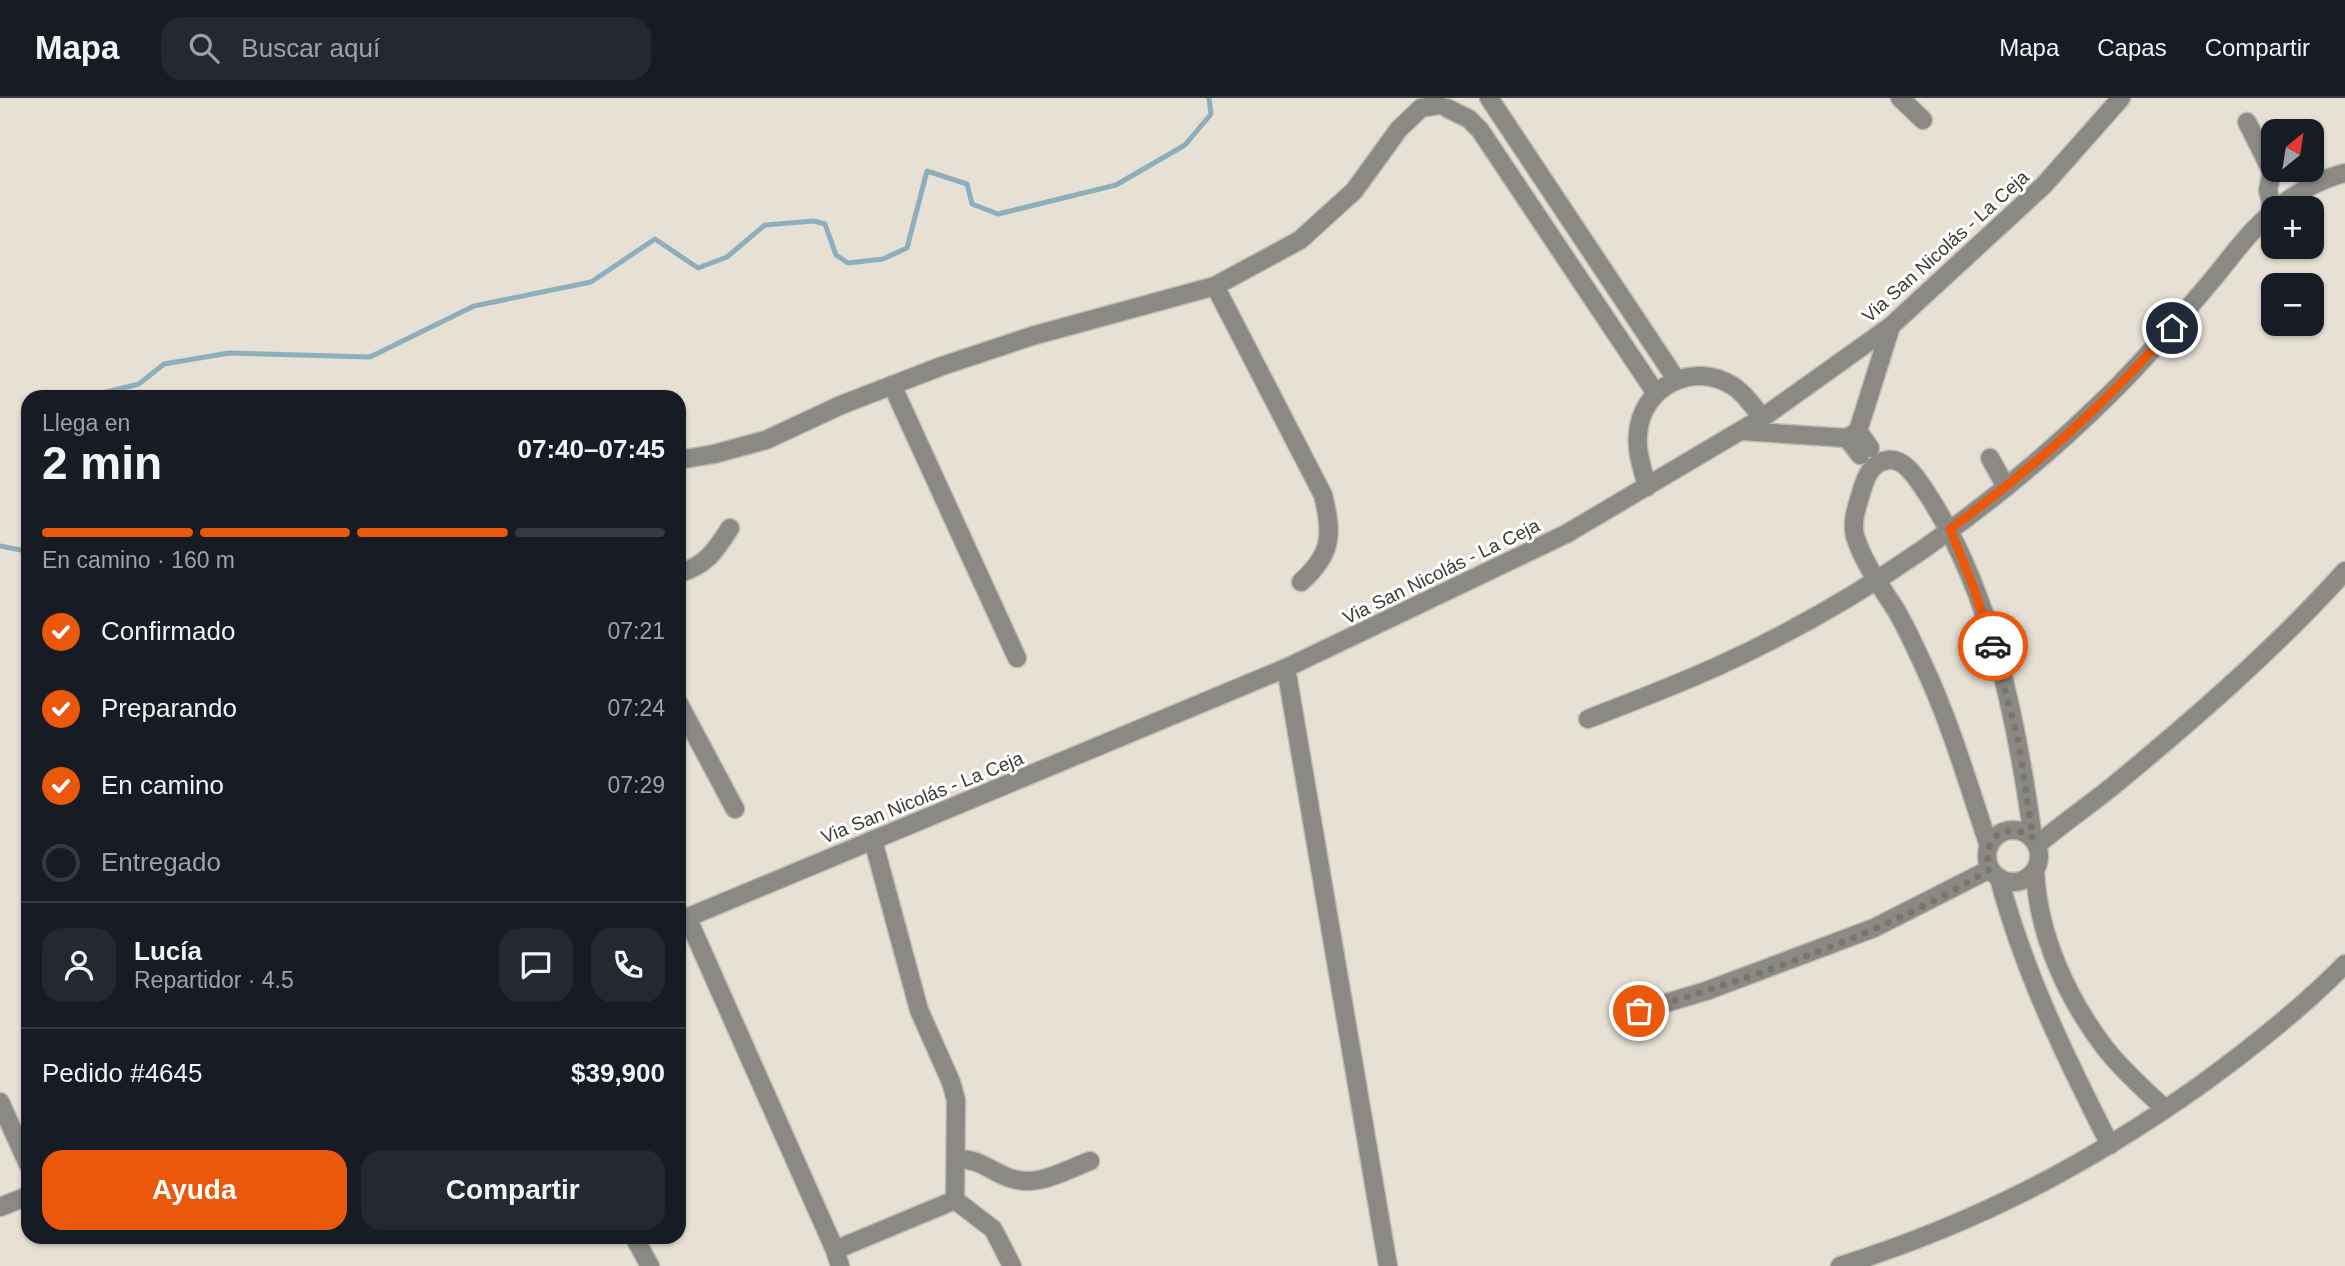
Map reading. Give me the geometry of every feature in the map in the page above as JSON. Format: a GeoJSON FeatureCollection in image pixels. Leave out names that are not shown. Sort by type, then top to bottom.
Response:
{"type":"FeatureCollection","features":[{"type":"Feature","properties":{"kind":"street"},"geometry":{"type":"LineString","coordinates":[[1399,130],[1415,98]]}},
{"type":"Feature","properties":{"kind":"street"},"geometry":{"type":"LineString","coordinates":[[1489,98],[1676,379]]}},
{"type":"Feature","properties":{"kind":"street"},"geometry":{"type":"LineString","coordinates":[[1900,98],[1923,120]]}},
{"type":"Feature","properties":{"kind":"street","name":"Via San Nicolás - La Ceja"},"geometry":{"type":"LineString","coordinates":[[686,918],[1286,668],[1566,534],[1762,418],[1891,327],[2044,185],[2121,98]]}},
{"type":"Feature","properties":{"kind":"street"},"geometry":{"type":"LineString","coordinates":[[686,459],[766,440],[892,385],[1032,336],[1215,286],[1300,240],[1354,191],[1399,130],[1421,108],[1439,104],[1455,108],[1469,101]]}},
{"type":"Feature","properties":{"kind":"street"},"geometry":{"type":"LineString","coordinates":[[1439,104],[1469,118],[1480,130],[1655,392]]}},
{"type":"Feature","properties":{"kind":"street"},"geometry":{"type":"LineString","coordinates":[[2247,122],[2272,172],[2269,196]]}},
{"type":"Feature","properties":{"kind":"street"},"geometry":{"type":"LineString","coordinates":[[2293,196],[2345,173]]}},
{"type":"Feature","properties":{"kind":"street"},"geometry":{"type":"LineString","coordinates":[[1588,719],[1717,667],[1804,623],[1877,580],[1950,529],[2006,487],[2083,421],[2157,345],[2261,224]]}},
{"type":"Feature","properties":{"kind":"street"},"geometry":{"type":"LineString","coordinates":[[1215,286],[1323,495],[1327,512],[1327,549],[1317,568],[1301,582]]}},
{"type":"Feature","properties":{"kind":"street"},"geometry":{"type":"LineString","coordinates":[[1853,434],[1891,327]]}},
{"type":"Feature","properties":{"kind":"street"},"geometry":{"type":"LineString","coordinates":[[1647,487],[1637,433],[1648,402],[1655,392],[1676,379],[1701,377],[1731,385],[1748,400],[1762,418]]}},
{"type":"Feature","properties":{"kind":"street"},"geometry":{"type":"LineString","coordinates":[[892,385],[1017,658]]}},
{"type":"Feature","properties":{"kind":"street"},"geometry":{"type":"LineString","coordinates":[[1741,431],[1853,434]]}},
{"type":"Feature","properties":{"kind":"street"},"geometry":{"type":"LineString","coordinates":[[1853,434],[1870,459],[1854,526],[1857,540],[1897,613],[1932,686],[1989,846],[1987,862],[1995,874],[2012,928],[2046,1015],[2110,1145]]}},
{"type":"Feature","properties":{"kind":"street"},"geometry":{"type":"LineString","coordinates":[[1990,458],[2006,487]]}},
{"type":"Feature","properties":{"kind":"street"},"geometry":{"type":"LineString","coordinates":[[1870,459],[1898,461],[1913,474],[1950,529],[1984,618],[2004,682],[2040,858],[2035,872],[2037,900],[2044,929],[2070,993],[2106,1050],[2165,1109]]}},
{"type":"Feature","properties":{"kind":"street"},"geometry":{"type":"LineString","coordinates":[[686,571],[708,559],[730,528]]}},
{"type":"Feature","properties":{"kind":"street"},"geometry":{"type":"LineString","coordinates":[[2035,841],[2113,786],[2207,706],[2287,632],[2345,571]]}},
{"type":"Feature","properties":{"kind":"street"},"geometry":{"type":"LineString","coordinates":[[1286,668],[1388,1266]]}},
{"type":"Feature","properties":{"kind":"street"},"geometry":{"type":"LineString","coordinates":[[686,717],[735,809]]}},
{"type":"Feature","properties":{"kind":"street"},"geometry":{"type":"LineString","coordinates":[[1989,846],[2000,833],[2008,830],[2026,833],[2035,841]]}},
{"type":"Feature","properties":{"kind":"street"},"geometry":{"type":"LineString","coordinates":[[873,840],[919,1010],[951,1082],[956,1100],[955,1200]]}},
{"type":"Feature","properties":{"kind":"street"},"geometry":{"type":"LineString","coordinates":[[1639,1011],[1706,991],[1874,928],[1995,874],[2014,883],[2035,872]]}},
{"type":"Feature","properties":{"kind":"street"},"geometry":{"type":"LineString","coordinates":[[686,926],[838,1258],[955,1200]]}},
{"type":"Feature","properties":{"kind":"street"},"geometry":{"type":"LineString","coordinates":[[1840,1266],[1882,1253],[1984,1213],[2110,1145],[2233,1062],[2323,987],[2345,964]]}},
{"type":"Feature","properties":{"kind":"street"},"geometry":{"type":"LineString","coordinates":[[0,1102],[21,1148]]}},
{"type":"Feature","properties":{"kind":"street"},"geometry":{"type":"LineString","coordinates":[[957,1159],[971,1159],[1006,1177],[1024,1182],[1036,1182],[1090,1161]]}},
{"type":"Feature","properties":{"kind":"street"},"geometry":{"type":"LineString","coordinates":[[0,1207],[21,1199]]}},
{"type":"Feature","properties":{"kind":"street"},"geometry":{"type":"LineString","coordinates":[[955,1200],[993,1229],[1012,1266]]}},
{"type":"Feature","properties":{"kind":"street"},"geometry":{"type":"LineString","coordinates":[[638,1244],[650,1266]]}},
{"type":"Feature","properties":{"kind":"waterway"},"geometry":{"type":"LineString","coordinates":[[114,390],[139,384],[164,364],[229,353],[370,357],[474,306],[591,282],[655,239],[698,268],[727,257],[765,225],[814,221],[825,224],[836,255],[848,263],[883,259],[907,248],[927,171],[967,184],[972,204],[998,214],[1116,185],[1185,145],[1211,114],[1209,98]]}},
{"type":"Feature","properties":{"kind":"waterway"},"geometry":{"type":"LineString","coordinates":[[0,546],[21,550]]}},
{"type":"Feature","properties":{"kind":"way so far"},"geometry":{"type":"LineString","coordinates":[[1639,1011],[1706,991],[1911,912],[1990,869],[1987,862],[1989,846],[2000,833],[2017,830],[2033,838],[2018,739],[1993,646]]}},
{"type":"Feature","properties":{"kind":"route"},"geometry":{"type":"LineString","coordinates":[[1993,646],[1950,529],[1994,497],[2083,421],[2172,328]]}}]}
